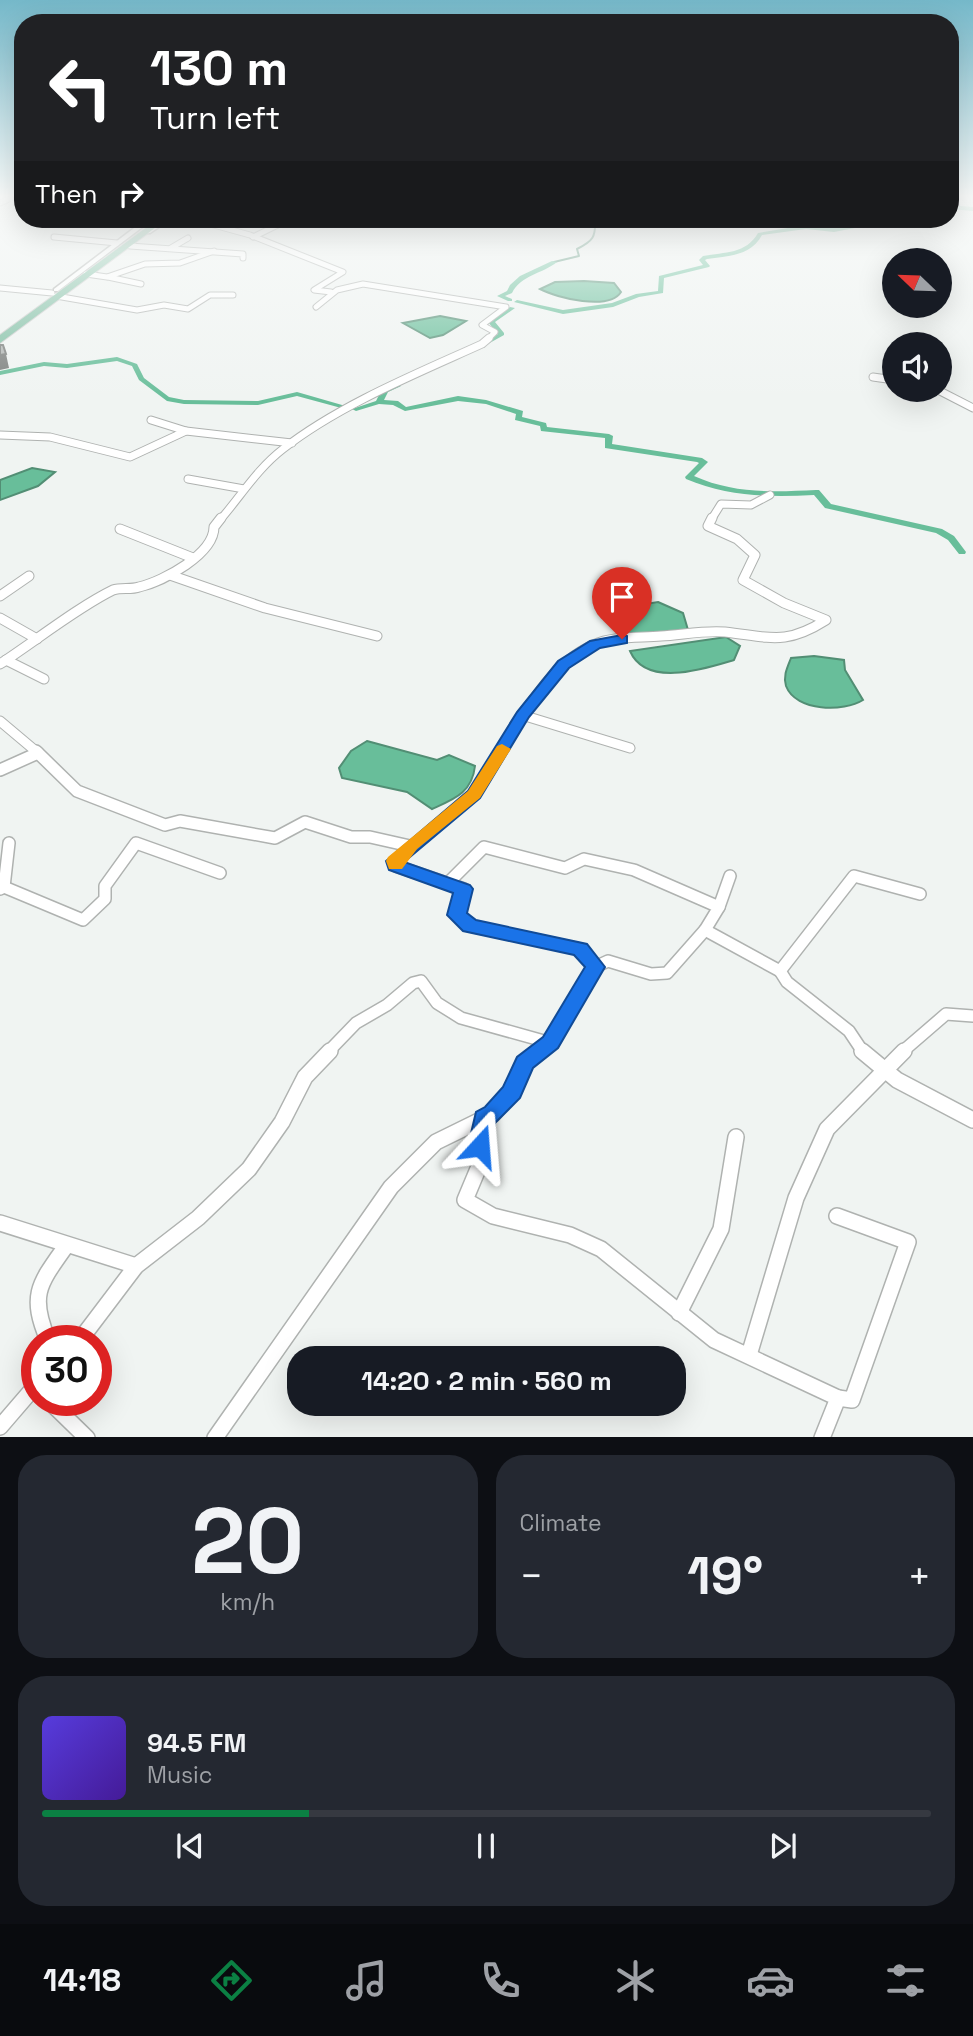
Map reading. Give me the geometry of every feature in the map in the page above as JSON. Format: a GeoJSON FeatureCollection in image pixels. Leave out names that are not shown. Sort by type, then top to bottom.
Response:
{"type":"FeatureCollection","features":[{"type":"Feature","properties":{"kind":"highway"},"geometry":{"type":"LineString","coordinates":[[0,332],[92,265]]}},
{"type":"Feature","properties":{"kind":"highway"},"geometry":{"type":"LineString","coordinates":[[0,340],[55,293],[96,265]]}},
{"type":"Feature","properties":{"kind":"street"},"geometry":{"type":"LineString","coordinates":[[55,293],[93,265]]}},
{"type":"Feature","properties":{"kind":"street"},"geometry":{"type":"LineString","coordinates":[[107,277],[142,265]]}},
{"type":"Feature","properties":{"kind":"street"},"geometry":{"type":"LineString","coordinates":[[147,265],[151,268],[168,265]]}},
{"type":"Feature","properties":{"kind":"street"},"geometry":{"type":"LineString","coordinates":[[321,265],[349,275],[354,284]]}},
{"type":"Feature","properties":{"kind":"street"},"geometry":{"type":"LineString","coordinates":[[331,292],[314,290],[343,272]]}},
{"type":"Feature","properties":{"kind":"street"},"geometry":{"type":"LineString","coordinates":[[86,274],[141,284]]}},
{"type":"Feature","properties":{"kind":"street"},"geometry":{"type":"LineString","coordinates":[[3,662],[115,589],[138,588],[170,575],[208,547],[214,539],[214,527],[244,489],[292,443],[372,394],[482,344],[495,332],[482,325],[506,307],[354,284],[331,292],[316,307]]}},
{"type":"Feature","properties":{"kind":"street"},"geometry":{"type":"LineString","coordinates":[[0,288],[55,293],[137,310],[164,305],[188,309],[210,295],[233,295]]}},
{"type":"Feature","properties":{"kind":"street"},"geometry":{"type":"LineString","coordinates":[[873,377],[882,378]]}},
{"type":"Feature","properties":{"kind":"street"},"geometry":{"type":"LineString","coordinates":[[952,397],[973,408]]}},
{"type":"Feature","properties":{"kind":"street"},"geometry":{"type":"LineString","coordinates":[[151,420],[186,431],[292,443]]}},
{"type":"Feature","properties":{"kind":"street"},"geometry":{"type":"LineString","coordinates":[[0,435],[50,437],[130,457],[186,431]]}},
{"type":"Feature","properties":{"kind":"street"},"geometry":{"type":"LineString","coordinates":[[188,479],[244,489]]}},
{"type":"Feature","properties":{"kind":"street"},"geometry":{"type":"LineString","coordinates":[[595,967],[580,949],[470,926],[457,915],[464,889],[396,866],[395,861],[474,794],[522,715],[564,665],[595,644],[723,632],[760,639],[780,639],[801,636],[825,620],[784,603],[743,580],[755,555],[737,539],[708,526],[721,504],[751,505],[769,495]]}},
{"type":"Feature","properties":{"kind":"street"},"geometry":{"type":"LineString","coordinates":[[120,528],[193,558]]}},
{"type":"Feature","properties":{"kind":"street"},"geometry":{"type":"LineString","coordinates":[[170,575],[265,608],[377,636]]}},
{"type":"Feature","properties":{"kind":"street"},"geometry":{"type":"LineString","coordinates":[[0,596],[29,576]]}},
{"type":"Feature","properties":{"kind":"street"},"geometry":{"type":"LineString","coordinates":[[0,618],[37,639]]}},
{"type":"Feature","properties":{"kind":"street"},"geometry":{"type":"LineString","coordinates":[[3,662],[44,678]]}},
{"type":"Feature","properties":{"kind":"street"},"geometry":{"type":"LineString","coordinates":[[522,715],[630,748]]}},
{"type":"Feature","properties":{"kind":"street"},"geometry":{"type":"LineString","coordinates":[[0,721],[38,753],[77,792],[165,825],[180,821],[275,838],[305,822],[351,837],[370,837],[410,846]]}},
{"type":"Feature","properties":{"kind":"street"},"geometry":{"type":"LineString","coordinates":[[0,770],[38,753]]}},
{"type":"Feature","properties":{"kind":"street"},"geometry":{"type":"LineString","coordinates":[[9,844],[2,888],[82,920],[105,899],[105,886],[136,843],[220,873]]}},
{"type":"Feature","properties":{"kind":"street"},"geometry":{"type":"LineString","coordinates":[[447,884],[484,847],[565,868],[584,859],[634,870],[719,907]]}},
{"type":"Feature","properties":{"kind":"street"},"geometry":{"type":"LineString","coordinates":[[215,1437],[391,1187],[436,1142],[493,1114],[512,1092],[524,1063],[551,1043],[595,967],[608,961],[651,974],[667,973],[705,930],[719,907],[730,876]]}},
{"type":"Feature","properties":{"kind":"street"},"geometry":{"type":"LineString","coordinates":[[780,971],[854,876],[920,894]]}},
{"type":"Feature","properties":{"kind":"street"},"geometry":{"type":"LineString","coordinates":[[705,930],[780,971],[787,982],[849,1031],[864,1054],[897,1080],[973,1120]]}},
{"type":"Feature","properties":{"kind":"street"},"geometry":{"type":"LineString","coordinates":[[94,1325],[136,1266],[198,1219],[248,1169],[282,1122],[304,1077],[356,1023],[387,1005],[413,983],[421,981],[437,1003],[461,1018],[551,1043]]}},
{"type":"Feature","properties":{"kind":"street"},"geometry":{"type":"LineString","coordinates":[[749,1355],[796,1198],[828,1129],[883,1069],[946,1014],[964,1013],[973,1016]]}},
{"type":"Feature","properties":{"kind":"street"},"geometry":{"type":"LineString","coordinates":[[484,1118],[480,1146],[483,1157],[466,1200],[482,1213],[550,1227],[588,1242],[700,1331],[816,1384],[838,1398],[852,1400],[908,1242],[837,1216]]}},
{"type":"Feature","properties":{"kind":"street"},"geometry":{"type":"LineString","coordinates":[[679,1312],[720,1228],[736,1137]]}},
{"type":"Feature","properties":{"kind":"street"},"geometry":{"type":"LineString","coordinates":[[0,1223],[136,1266]]}},
{"type":"Feature","properties":{"kind":"street"},"geometry":{"type":"LineString","coordinates":[[41,1325],[36,1314],[35,1292],[66,1246]]}},
{"type":"Feature","properties":{"kind":"street"},"geometry":{"type":"LineString","coordinates":[[822,1437],[838,1398]]}},
{"type":"Feature","properties":{"kind":"street"},"geometry":{"type":"LineString","coordinates":[[0,1427],[21,1404]]}},
{"type":"Feature","properties":{"kind":"street"},"geometry":{"type":"LineString","coordinates":[[65,1416],[87,1437]]}},
{"type":"Feature","properties":{"kind":"shaded area"},"geometry":{"type":"Polygon","coordinates":[[[555,282],[614,283],[621,292],[615,298],[595,302],[570,299],[540,289],[555,282]]]}},
{"type":"Feature","properties":{"kind":"shaded area"},"geometry":{"type":"Polygon","coordinates":[[[440,316],[466,321],[443,335],[430,338],[403,323],[440,316]]]}},
{"type":"Feature","properties":{"kind":"shaded area"},"geometry":{"type":"Polygon","coordinates":[[[32,468],[55,472],[38,486],[0,500],[0,480],[32,468]]]}},
{"type":"Feature","properties":{"kind":"shaded area"},"geometry":{"type":"Polygon","coordinates":[[[658,602],[683,613],[688,630],[629,637],[609,610],[658,602]]]}},
{"type":"Feature","properties":{"kind":"shaded area"},"geometry":{"type":"Polygon","coordinates":[[[726,637],[740,646],[734,660],[692,671],[677,673],[649,669],[638,662],[630,651],[726,637]]]}},
{"type":"Feature","properties":{"kind":"shaded area"},"geometry":{"type":"Polygon","coordinates":[[[814,656],[844,660],[845,670],[863,700],[833,708],[810,705],[791,695],[785,679],[791,658],[814,656]]]}},
{"type":"Feature","properties":{"kind":"shaded area"},"geometry":{"type":"Polygon","coordinates":[[[367,741],[437,760],[449,755],[475,766],[473,775],[461,794],[432,809],[407,792],[342,778],[339,768],[351,751],[367,741]]]}},
{"type":"Feature","properties":{"kind":"building"},"geometry":{"type":"Polygon","coordinates":[[[0,345],[3,345],[6,354],[0,355],[0,345]]]}},
{"type":"Feature","properties":{"kind":"waterway"},"geometry":{"type":"LineString","coordinates":[[510,300],[500,296],[510,292],[512,286],[522,278],[548,265]]}},
{"type":"Feature","properties":{"kind":"waterway"},"geometry":{"type":"LineString","coordinates":[[517,302],[563,312],[613,305],[638,295],[661,292],[661,277],[706,265]]}},
{"type":"Feature","properties":{"kind":"waterway"},"geometry":{"type":"LineString","coordinates":[[475,349],[502,334],[491,322],[512,308]]}},
{"type":"Feature","properties":{"kind":"waterway"},"geometry":{"type":"LineString","coordinates":[[0,373],[44,364],[67,366],[117,359],[135,365],[141,379],[167,399],[184,402],[258,403],[297,394],[345,407]]}},
{"type":"Feature","properties":{"kind":"waterway"},"geometry":{"type":"LineString","coordinates":[[379,402],[385,391],[397,386]]}},
{"type":"Feature","properties":{"kind":"waterway"},"geometry":{"type":"LineString","coordinates":[[379,402],[395,403],[405,409],[458,398],[496,405],[520,413],[518,418],[543,425],[544,429],[609,436],[608,446],[699,460],[704,462],[689,477],[704,484],[735,492],[816,492],[828,506],[939,531],[951,538],[962,552]]}},
{"type":"Feature","properties":{"kind":"waterway"},"geometry":{"type":"LineString","coordinates":[[356,409],[379,402]]}},
{"type":"Feature","properties":{"kind":"slow traffic"},"geometry":{"type":"LineString","coordinates":[[395,865],[395,861],[411,844],[474,794],[502,749]]}},
{"type":"Feature","properties":{"kind":"route"},"geometry":{"type":"LineString","coordinates":[[480,1146],[484,1118],[493,1114],[512,1092],[524,1063],[551,1043],[595,967],[580,949],[470,926],[457,915],[464,889],[409,872],[396,866],[395,861],[411,844],[474,794],[522,715],[541,689],[564,665],[595,644],[622,639]]}}]}
